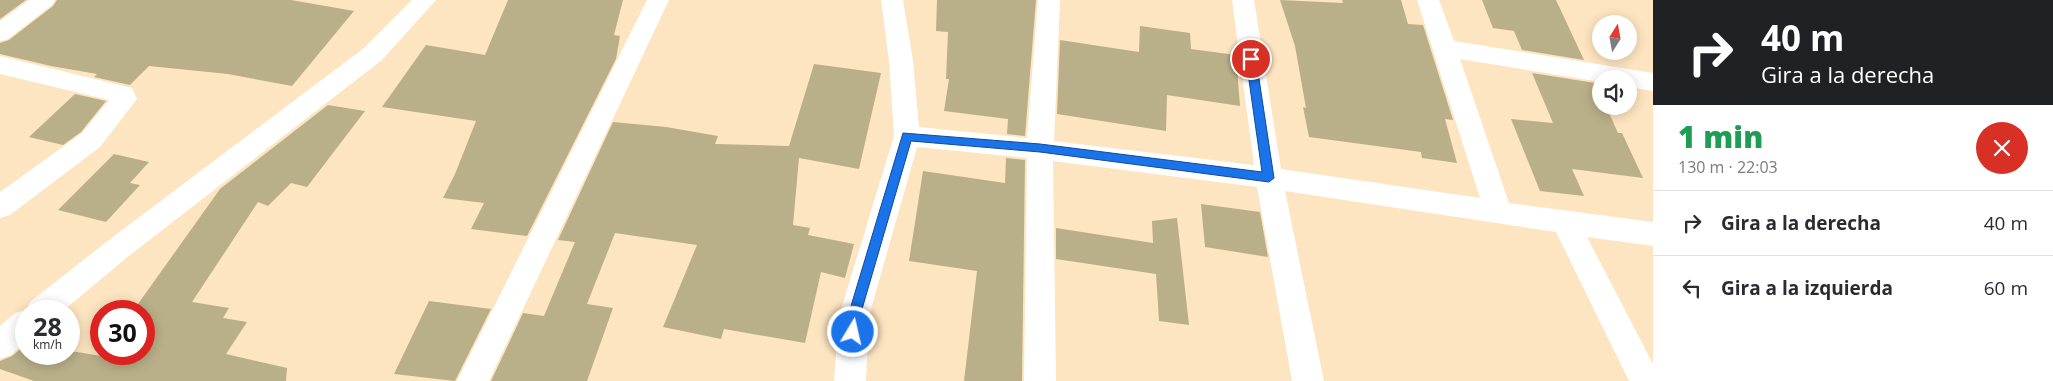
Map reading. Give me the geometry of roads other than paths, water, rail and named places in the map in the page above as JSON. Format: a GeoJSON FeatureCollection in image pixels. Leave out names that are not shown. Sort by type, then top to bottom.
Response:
{"type":"FeatureCollection","features":[{"type":"Feature","properties":{"kind":"street"},"geometry":{"type":"LineString","coordinates":[[0,33],[44,0]]}},
{"type":"Feature","properties":{"kind":"street"},"geometry":{"type":"LineString","coordinates":[[55,300],[115,251],[372,54],[426,0]]}},
{"type":"Feature","properties":{"kind":"street"},"geometry":{"type":"LineString","coordinates":[[473,381],[658,0]]}},
{"type":"Feature","properties":{"kind":"street"},"geometry":{"type":"LineString","coordinates":[[850,381],[854,316],[907,136],[901,61],[892,0]]}},
{"type":"Feature","properties":{"kind":"street"},"geometry":{"type":"LineString","coordinates":[[1040,381],[1040,148],[1049,0]]}},
{"type":"Feature","properties":{"kind":"street"},"geometry":{"type":"LineString","coordinates":[[1243,0],[1269,178],[1308,381]]}},
{"type":"Feature","properties":{"kind":"street"},"geometry":{"type":"LineString","coordinates":[[1428,0],[1500,213]]}},
{"type":"Feature","properties":{"kind":"street"},"geometry":{"type":"LineString","coordinates":[[1444,48],[1653,82]]}},
{"type":"Feature","properties":{"kind":"street"},"geometry":{"type":"LineString","coordinates":[[0,65],[123,94],[124,99],[91,140],[0,207]]}},
{"type":"Feature","properties":{"kind":"street"},"geometry":{"type":"LineString","coordinates":[[907,136],[1040,148],[1269,178],[1566,223],[1653,234]]}},
{"type":"Feature","properties":{"kind":"street"},"geometry":{"type":"LineString","coordinates":[[1566,223],[1645,381]]}},
{"type":"Feature","properties":{"kind":"street"},"geometry":{"type":"LineString","coordinates":[[0,345],[15,332]]}}]}
